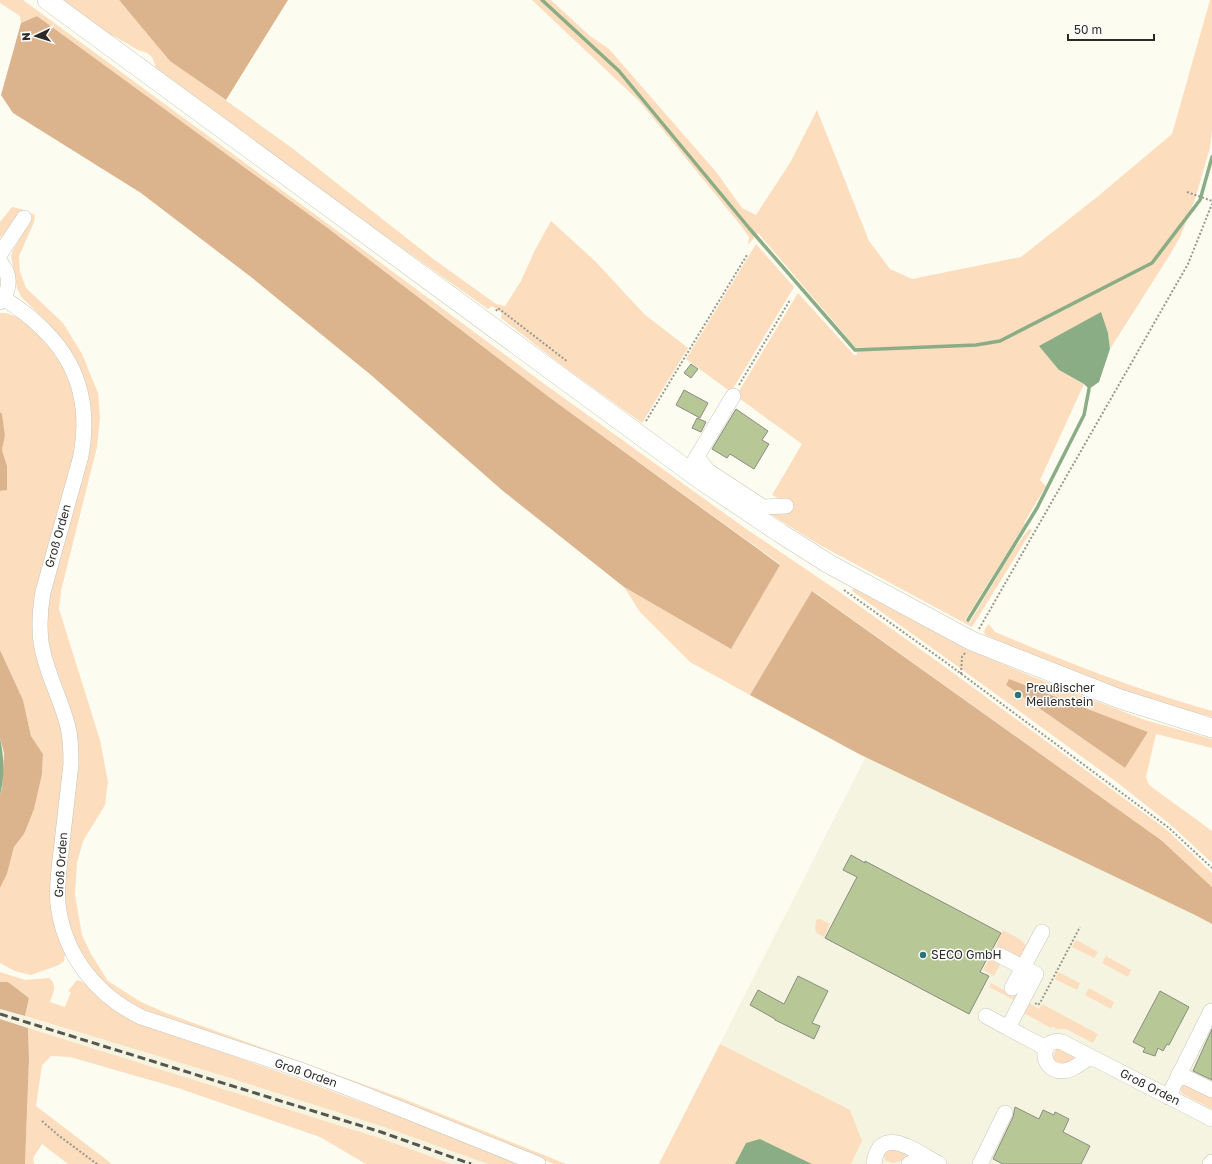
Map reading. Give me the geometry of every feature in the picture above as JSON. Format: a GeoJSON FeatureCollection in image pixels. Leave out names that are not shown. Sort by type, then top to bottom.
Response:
{"type":"FeatureCollection","features":[{"type":"Feature","properties":{"kind":"main road"},"geometry":{"type":"LineString","coordinates":[[47,0],[693,464],[773,528],[829,564],[972,641],[1120,700],[1212,728]]}},
{"type":"Feature","properties":{"kind":"street"},"geometry":{"type":"LineString","coordinates":[[0,254],[24,218]]}},
{"type":"Feature","properties":{"kind":"street"},"geometry":{"type":"LineString","coordinates":[[0,262],[8,277],[8,288],[2,300]]}},
{"type":"Feature","properties":{"kind":"street","name":"Groß Orden"},"geometry":{"type":"LineString","coordinates":[[2,300],[24,311],[41,326],[61,349],[77,380],[84,410],[84,441],[81,456],[43,592],[40,610],[41,643],[44,658],[66,720],[71,746],[70,771],[58,873],[58,902],[61,919],[70,949],[91,980],[105,994],[141,1017],[320,1077],[538,1164]]}},
{"type":"Feature","properties":{"kind":"street"},"geometry":{"type":"LineString","coordinates":[[733,396],[693,464],[708,471],[763,507],[786,506]]}},
{"type":"Feature","properties":{"kind":"street"},"geometry":{"type":"LineString","coordinates":[[1008,1028],[1024,968],[1042,932]]}},
{"type":"Feature","properties":{"kind":"street"},"geometry":{"type":"LineString","coordinates":[[999,955],[1024,968]]}},
{"type":"Feature","properties":{"kind":"street"},"geometry":{"type":"LineString","coordinates":[[1168,1097],[1211,1011]]}},
{"type":"Feature","properties":{"kind":"street"},"geometry":{"type":"LineString","coordinates":[[986,1016],[1046,1048],[1044,1058],[1046,1063],[1056,1070],[1064,1071],[1077,1066],[1090,1057]]}},
{"type":"Feature","properties":{"kind":"street","name":"Groß Orden"},"geometry":{"type":"LineString","coordinates":[[1046,1048],[1053,1042],[1057,1041],[1074,1047],[1090,1057],[1211,1120]]}},
{"type":"Feature","properties":{"kind":"street"},"geometry":{"type":"LineString","coordinates":[[1179,1074],[1212,1090]]}},
{"type":"Feature","properties":{"kind":"street"},"geometry":{"type":"LineString","coordinates":[[982,1163],[1005,1113]]}},
{"type":"Feature","properties":{"kind":"street"},"geometry":{"type":"LineString","coordinates":[[874,1164],[876,1153],[882,1145],[890,1141],[901,1144],[939,1164]]}},
{"type":"Feature","properties":{"kind":"street"},"geometry":{"type":"LineString","coordinates":[[909,1164],[923,1156]]}},
{"type":"Feature","properties":{"kind":"path"},"geometry":{"type":"LineString","coordinates":[[961,674],[962,657],[1188,264],[1212,203],[1204,198],[1187,192]]}},
{"type":"Feature","properties":{"kind":"path"},"geometry":{"type":"LineString","coordinates":[[645,422],[747,255]]}},
{"type":"Feature","properties":{"kind":"path"},"geometry":{"type":"LineString","coordinates":[[733,396],[790,300]]}},
{"type":"Feature","properties":{"kind":"path"},"geometry":{"type":"LineString","coordinates":[[944,661],[1169,828],[1212,868]]}},
{"type":"Feature","properties":{"kind":"path"},"geometry":{"type":"LineString","coordinates":[[1018,993],[1038,1005],[1080,927]]}},
{"type":"Feature","properties":{"kind":"path"},"geometry":{"type":"LineString","coordinates":[[42,1120],[58,1135],[97,1164]]}},
{"type":"Feature","properties":{"kind":"shaded area"},"geometry":{"type":"Polygon","coordinates":[[[0,0],[23,0],[543,383],[742,526],[841,593],[941,664],[1167,830],[1212,873],[1212,887],[1161,840],[813,591],[750,695],[690,662],[640,612],[624,587],[731,649],[780,564],[553,400],[329,229],[37,16],[21,23],[20,16],[0,3],[0,0]]]}},
{"type":"Feature","properties":{"kind":"shaded area"},"geometry":{"type":"Polygon","coordinates":[[[62,0],[119,0],[171,61],[292,148],[432,258],[496,304],[505,306],[521,281],[535,250],[551,221],[595,261],[644,314],[688,348],[642,423],[563,366],[501,318],[502,313],[492,306],[488,309],[158,73],[152,57],[147,53],[105,33],[62,0]]]}},
{"type":"Feature","properties":{"kind":"shaded area"},"geometry":{"type":"Polygon","coordinates":[[[119,0],[288,0],[226,100],[170,61],[119,0]]]}},
{"type":"Feature","properties":{"kind":"shaded area"},"geometry":{"type":"Polygon","coordinates":[[[532,0],[551,0],[590,36],[609,49],[717,173],[742,208],[756,215],[790,163],[817,110],[869,241],[890,269],[912,279],[1021,257],[1097,197],[1172,134],[1210,0],[1212,0],[1212,129],[1210,148],[1195,199],[1181,235],[1171,253],[1110,349],[1108,333],[1059,370],[1084,384],[1040,480],[1046,486],[1024,523],[1025,524],[965,620],[970,622],[1012,552],[1029,529],[1032,530],[972,627],[818,544],[765,511],[773,508],[784,514],[788,508],[787,503],[772,495],[802,444],[736,396],[798,293],[854,355],[857,355],[856,348],[758,233],[748,245],[749,237],[742,227],[640,102],[532,0]]]}},
{"type":"Feature","properties":{"kind":"shaded area"},"geometry":{"type":"Polygon","coordinates":[[[37,16],[329,229],[553,400],[780,565],[731,649],[624,587],[503,491],[371,375],[251,277],[141,193],[13,113],[1,95],[21,23],[37,16]]]}},
{"type":"Feature","properties":{"kind":"shaded area"},"geometry":{"type":"Polygon","coordinates":[[[12,207],[35,215],[34,222],[19,256],[20,272],[26,288],[63,323],[82,354],[98,393],[100,418],[97,447],[61,591],[59,609],[100,740],[108,782],[105,805],[83,841],[77,863],[75,895],[82,935],[91,954],[108,981],[141,1002],[166,1013],[404,1099],[566,1164],[554,1164],[403,1102],[145,1010],[108,988],[84,960],[69,926],[64,902],[68,702],[51,659],[47,628],[48,594],[90,409],[81,374],[75,360],[58,334],[22,298],[17,288],[11,256],[32,218],[20,211],[13,223],[0,238],[0,222],[12,207]]]}},
{"type":"Feature","properties":{"kind":"shaded area"},"geometry":{"type":"Polygon","coordinates":[[[756,244],[794,287],[731,392],[686,359],[756,244]]]}},
{"type":"Feature","properties":{"kind":"shaded area"},"geometry":{"type":"Polygon","coordinates":[[[1101,312],[1108,333],[1110,349],[1099,382],[1089,389],[1084,384],[1059,370],[1039,346],[1101,312]]]}},
{"type":"Feature","properties":{"kind":"shaded area"},"geometry":{"type":"Polygon","coordinates":[[[0,313],[6,313],[20,318],[55,348],[72,383],[78,412],[76,455],[36,592],[64,745],[56,924],[65,954],[64,961],[59,965],[31,975],[15,971],[0,963],[0,888],[7,874],[14,847],[24,834],[42,774],[43,754],[31,736],[23,700],[0,650],[0,491],[7,490],[7,466],[2,450],[5,434],[2,414],[0,412],[0,313]]]}},
{"type":"Feature","properties":{"kind":"shaded area"},"geometry":{"type":"Polygon","coordinates":[[[0,412],[2,414],[5,435],[2,450],[7,466],[7,490],[0,491],[0,412]]]}},
{"type":"Feature","properties":{"kind":"shaded area"},"geometry":{"type":"Polygon","coordinates":[[[853,588],[957,644],[1031,676],[1145,720],[1212,739],[1212,748],[1156,734],[1146,777],[1149,785],[1212,831],[1212,863],[1172,826],[1118,783],[852,591],[853,588]],[[1009,680],[1006,685],[1125,768],[1148,732],[1009,680]]]}},
{"type":"Feature","properties":{"kind":"shaded area"},"geometry":{"type":"Polygon","coordinates":[[[812,591],[1161,840],[1212,887],[1212,924],[859,754],[750,695],[812,591]]]}},
{"type":"Feature","properties":{"kind":"shaded area"},"geometry":{"type":"Polygon","coordinates":[[[989,624],[995,632],[1075,665],[1129,685],[1212,711],[1212,717],[1164,705],[1081,676],[985,635],[984,633],[986,627],[989,624]]]}},
{"type":"Feature","properties":{"kind":"shaded area"},"geometry":{"type":"Polygon","coordinates":[[[0,650],[23,700],[31,736],[43,754],[42,774],[34,809],[24,834],[14,847],[7,874],[0,888],[0,795],[2,788],[4,753],[0,738],[0,650]]]}},
{"type":"Feature","properties":{"kind":"shaded area"},"geometry":{"type":"Polygon","coordinates":[[[1009,679],[1148,732],[1125,768],[1006,685],[1009,679]]]}},
{"type":"Feature","properties":{"kind":"shaded area"},"geometry":{"type":"Polygon","coordinates":[[[0,738],[3,781],[0,795],[0,738]]]}},
{"type":"Feature","properties":{"kind":"shaded area"},"geometry":{"type":"Polygon","coordinates":[[[866,756],[1212,924],[1212,1164],[659,1164],[866,756]]]}},
{"type":"Feature","properties":{"kind":"shaded area"},"geometry":{"type":"Polygon","coordinates":[[[820,919],[830,924],[824,937],[818,934],[815,930],[816,920],[820,919]]]}},
{"type":"Feature","properties":{"kind":"shaded area"},"geometry":{"type":"Polygon","coordinates":[[[1003,930],[1023,942],[1027,948],[1022,959],[996,946],[1003,930]]]}},
{"type":"Feature","properties":{"kind":"shaded area"},"geometry":{"type":"Polygon","coordinates":[[[1076,940],[1098,952],[1094,958],[1072,947],[1076,940]]]}},
{"type":"Feature","properties":{"kind":"shaded area"},"geometry":{"type":"Polygon","coordinates":[[[1106,956],[1131,970],[1128,977],[1102,963],[1106,956]]]}},
{"type":"Feature","properties":{"kind":"shaded area"},"geometry":{"type":"Polygon","coordinates":[[[990,957],[1001,963],[994,976],[983,970],[990,957]]]}},
{"type":"Feature","properties":{"kind":"shaded area"},"geometry":{"type":"Polygon","coordinates":[[[0,972],[25,980],[49,978],[54,986],[50,1002],[65,1007],[71,992],[68,991],[77,980],[81,981],[108,1005],[141,1024],[296,1078],[412,1121],[517,1164],[488,1164],[384,1127],[214,1073],[25,1016],[29,998],[8,982],[0,982],[0,972]]]}},
{"type":"Feature","properties":{"kind":"shaded area"},"geometry":{"type":"Polygon","coordinates":[[[1058,972],[1080,983],[1077,990],[1055,979],[1058,972]]]}},
{"type":"Feature","properties":{"kind":"shaded area"},"geometry":{"type":"Polygon","coordinates":[[[0,982],[8,982],[29,998],[25,1016],[0,1009],[0,982]]]}},
{"type":"Feature","properties":{"kind":"shaded area"},"geometry":{"type":"Polygon","coordinates":[[[991,983],[1018,998],[1016,1001],[989,987],[991,983]]]}},
{"type":"Feature","properties":{"kind":"shaded area"},"geometry":{"type":"Polygon","coordinates":[[[1089,988],[1114,1002],[1111,1009],[1085,995],[1089,988]]]}},
{"type":"Feature","properties":{"kind":"shaded area"},"geometry":{"type":"Polygon","coordinates":[[[1027,1002],[1039,1009],[1042,1004],[1098,1034],[1093,1043],[1066,1029],[1057,1029],[1052,1026],[1051,1028],[1022,1012],[1027,1002]]]}},
{"type":"Feature","properties":{"kind":"shaded area"},"geometry":{"type":"Polygon","coordinates":[[[0,1009],[214,1073],[384,1127],[488,1164],[452,1164],[380,1138],[0,1019],[0,1009]]]}},
{"type":"Feature","properties":{"kind":"shaded area"},"geometry":{"type":"Polygon","coordinates":[[[0,1019],[28,1028],[29,1059],[25,1164],[0,1164],[0,1019]]]}},
{"type":"Feature","properties":{"kind":"shaded area"},"geometry":{"type":"Polygon","coordinates":[[[28,1028],[380,1138],[452,1164],[366,1164],[320,1137],[178,1088],[70,1057],[51,1056],[42,1065],[36,1106],[112,1164],[68,1164],[42,1144],[33,1158],[34,1164],[25,1164],[29,1059],[28,1028]]]}},
{"type":"Feature","properties":{"kind":"shaded area"},"geometry":{"type":"Polygon","coordinates":[[[720,1044],[850,1110],[862,1141],[851,1164],[812,1164],[760,1139],[746,1143],[735,1164],[659,1164],[720,1044]]]}},
{"type":"Feature","properties":{"kind":"shaded area"},"geometry":{"type":"Polygon","coordinates":[[[1057,1049],[1062,1049],[1074,1054],[1074,1061],[1062,1064],[1058,1063],[1053,1058],[1057,1049]]]}},
{"type":"Feature","properties":{"kind":"shaded area"},"geometry":{"type":"Polygon","coordinates":[[[1180,1083],[1212,1094],[1212,1109],[1183,1094],[1181,1092],[1180,1083]]]}},
{"type":"Feature","properties":{"kind":"shaded area"},"geometry":{"type":"Polygon","coordinates":[[[760,1139],[812,1164],[735,1164],[746,1143],[760,1139]]]}},
{"type":"Feature","properties":{"kind":"shaded area"},"geometry":{"type":"Polygon","coordinates":[[[891,1148],[905,1153],[906,1156],[904,1160],[893,1163],[885,1160],[884,1151],[891,1148]]]}},
{"type":"Feature","properties":{"kind":"building"},"geometry":{"type":"Polygon","coordinates":[[[691,364],[698,369],[691,378],[684,373],[691,364]]]}},
{"type":"Feature","properties":{"kind":"building"},"geometry":{"type":"Polygon","coordinates":[[[684,390],[708,403],[700,418],[676,405],[684,390]]]}},
{"type":"Feature","properties":{"kind":"building"},"geometry":{"type":"Polygon","coordinates":[[[736,409],[768,431],[762,440],[769,444],[754,469],[730,454],[727,458],[712,449],[736,409]]]}},
{"type":"Feature","properties":{"kind":"building"},"geometry":{"type":"Polygon","coordinates":[[[697,418],[706,422],[701,432],[692,428],[697,418]]]}},
{"type":"Feature","properties":{"kind":"building","name":"SECO GmbH"},"geometry":{"type":"Polygon","coordinates":[[[851,855],[1001,933],[980,972],[989,976],[969,1014],[825,938],[857,877],[843,870],[851,855]]]}},
{"type":"Feature","properties":{"kind":"building"},"geometry":{"type":"Polygon","coordinates":[[[798,976],[828,991],[812,1023],[820,1026],[814,1039],[775,1020],[750,1005],[758,990],[784,1004],[798,976]]]}},
{"type":"Feature","properties":{"kind":"building"},"geometry":{"type":"Polygon","coordinates":[[[1160,991],[1189,1007],[1169,1045],[1167,1044],[1163,1051],[1158,1048],[1155,1056],[1143,1052],[1145,1048],[1133,1042],[1160,991]]]}},
{"type":"Feature","properties":{"kind":"building"},"geometry":{"type":"Polygon","coordinates":[[[1212,1029],[1212,1080],[1193,1071],[1212,1029]]]}},
{"type":"Feature","properties":{"kind":"building"},"geometry":{"type":"Polygon","coordinates":[[[1015,1107],[1039,1119],[1043,1110],[1054,1115],[1055,1112],[1069,1119],[1063,1132],[1090,1146],[1081,1164],[1003,1164],[993,1159],[1013,1117],[1015,1107]]]}},
{"type":"Feature","properties":{"kind":"waterway"},"geometry":{"type":"LineString","coordinates":[[542,0],[619,71],[749,228],[855,350],[976,345],[1000,341],[1152,263],[1200,200],[1212,157]]}},
{"type":"Feature","properties":{"kind":"waterway"},"geometry":{"type":"LineString","coordinates":[[968,620],[1037,508],[1084,415],[1089,389]]}},
{"type":"Feature","properties":{"kind":"railway"},"geometry":{"type":"LineString","coordinates":[[0,1014],[381,1132],[471,1164]]}},
{"type":"Feature","properties":{"kind":"place","name":"Preußischer Meilenstein"},"geometry":{"type":"Point","coordinates":[1018,695]}},
{"type":"Feature","properties":{"kind":"place","name":"SECO GmbH"},"geometry":{"type":"Point","coordinates":[923,955]}}]}
